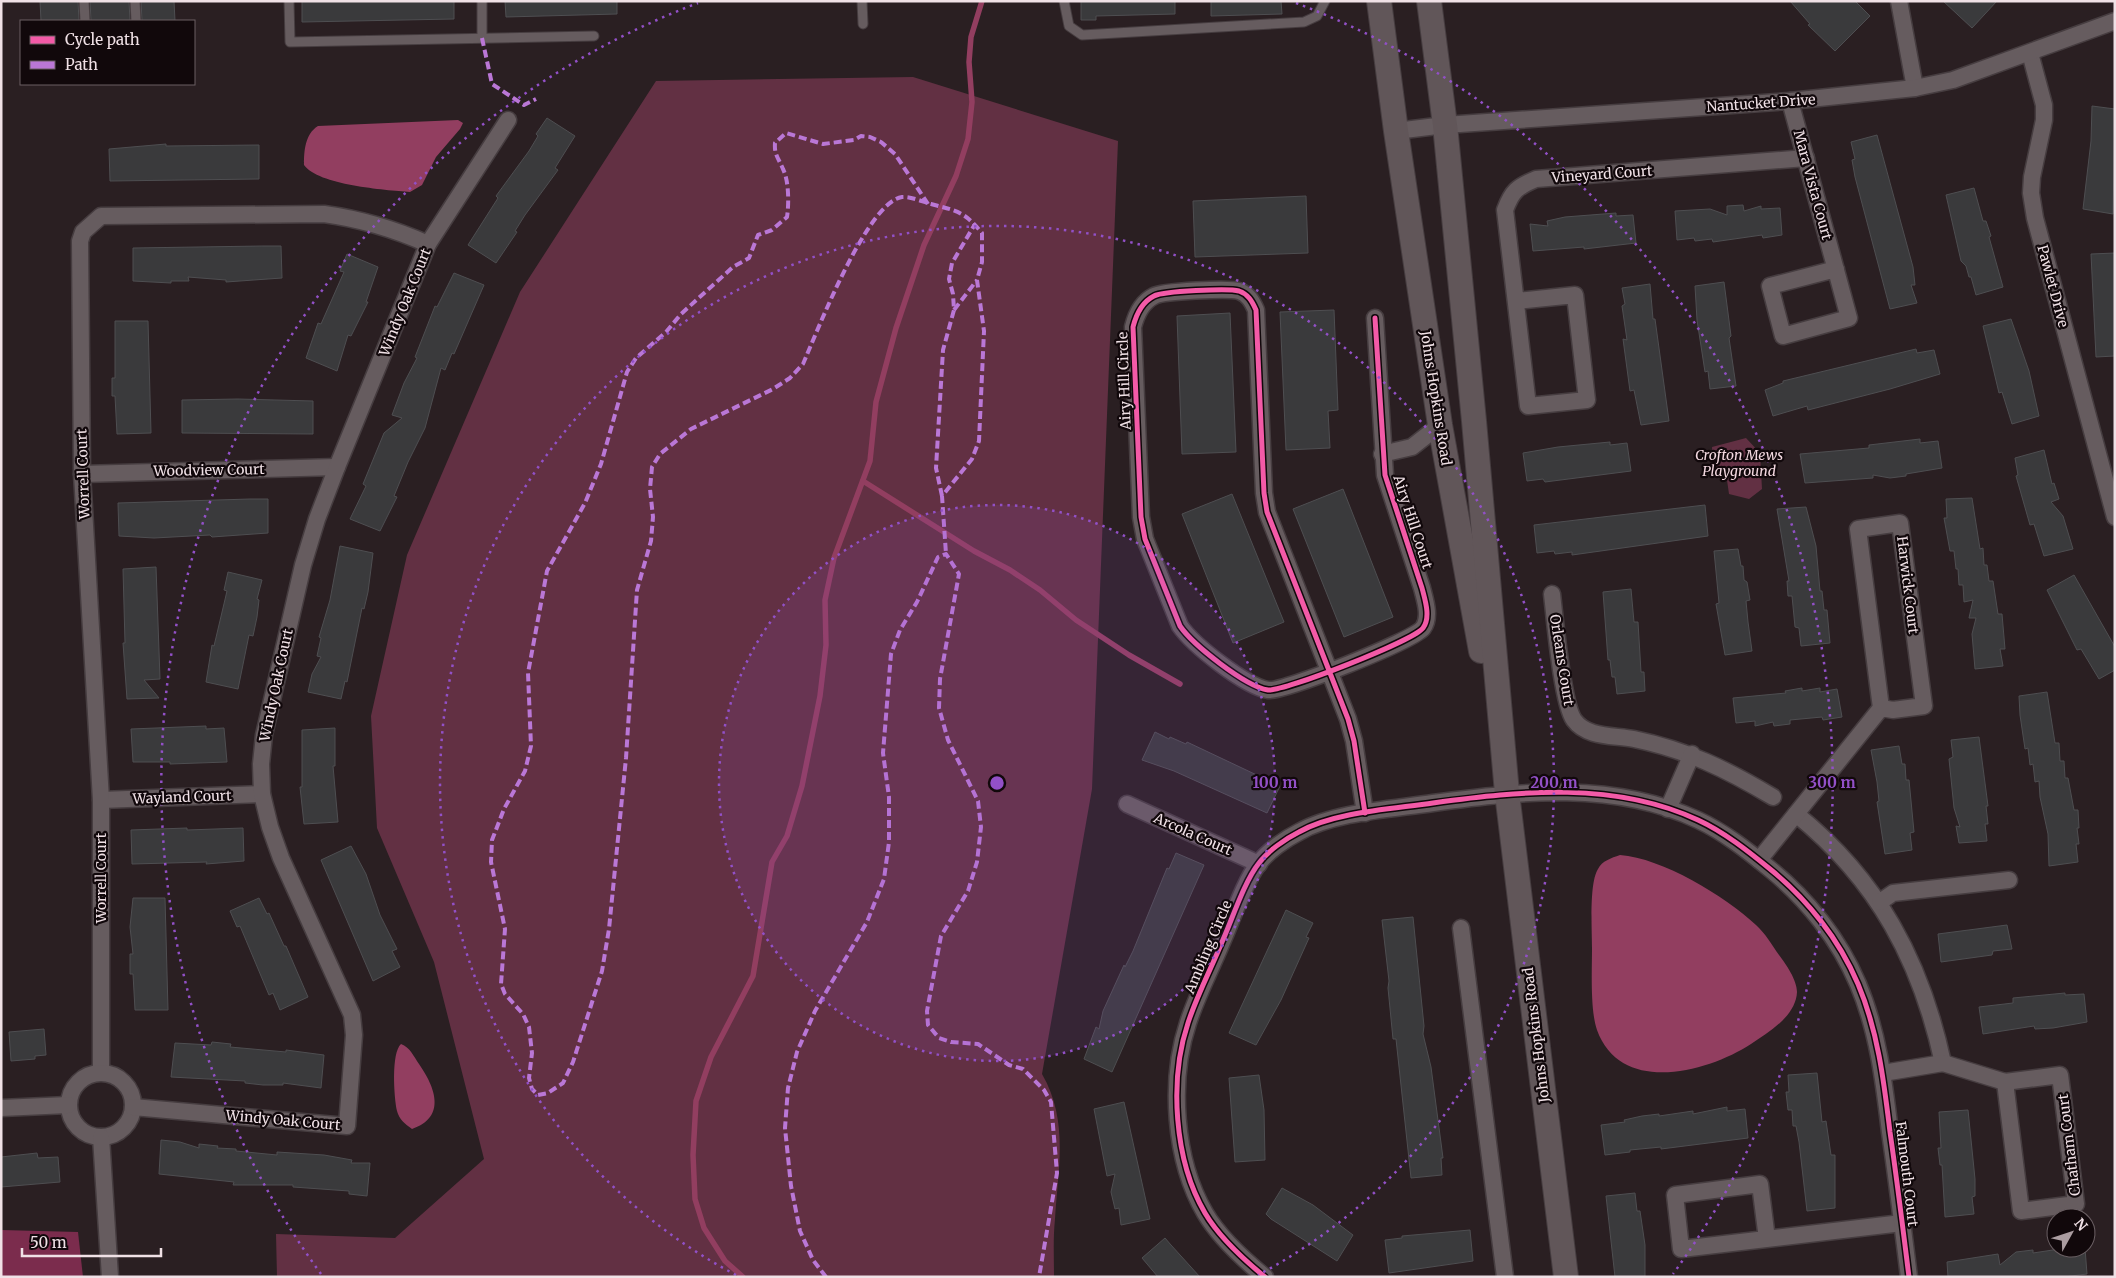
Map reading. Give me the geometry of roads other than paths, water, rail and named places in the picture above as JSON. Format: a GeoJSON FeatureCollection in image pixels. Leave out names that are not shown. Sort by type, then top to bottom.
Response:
{"type":"FeatureCollection","features":[{"type":"Feature","properties":{"kind":"street","name":"Johns Hopkins Road"},"geometry":{"type":"LineString","coordinates":[[1379,1],[1396,131],[1440,425],[1507,793]]}},
{"type":"Feature","properties":{"kind":"street","name":"Johns Hopkins Road"},"geometry":{"type":"LineString","coordinates":[[1429,1],[1445,125],[1474,420],[1507,793],[1566,1277]]}},
{"type":"Feature","properties":{"kind":"street"},"geometry":{"type":"LineString","coordinates":[[1899,1],[1915,88]]}},
{"type":"Feature","properties":{"kind":"street","name":"Nantucket Drive"},"geometry":{"type":"LineString","coordinates":[[1396,131],[1445,125],[1790,101],[1915,88],[1953,80],[2115,22]]}},
{"type":"Feature","properties":{"kind":"street","name":"Pawlet Drive"},"geometry":{"type":"LineString","coordinates":[[2030,53],[2044,105],[2044,120],[2032,177],[2031,193],[2035,218],[2115,516]]}},
{"type":"Feature","properties":{"kind":"street","name":"Mara Vista Court"},"geometry":{"type":"LineString","coordinates":[[1790,101],[1836,268],[1849,318],[1783,336],[1770,286],[1836,268]]}},
{"type":"Feature","properties":{"kind":"street","name":"Windy Oak Court"},"geometry":{"type":"LineString","coordinates":[[133,1107],[347,1126],[354,1035],[352,1015],[281,858],[270,827],[262,794],[261,764],[268,714],[303,565],[317,519],[337,467],[428,244],[508,120]]}},
{"type":"Feature","properties":{"kind":"street","name":"Vineyard Court"},"geometry":{"type":"LineString","coordinates":[[1516,301],[1575,295],[1587,400],[1528,406],[1505,210],[1511,193],[1524,184],[1536,179],[1806,158]]}},
{"type":"Feature","properties":{"kind":"street","name":"Worrell Court"},"geometry":{"type":"LineString","coordinates":[[101,1072],[101,800],[82,474],[80,241],[83,232],[101,216],[324,214],[353,218],[382,226],[428,244]]}},
{"type":"Feature","properties":{"kind":"street","name":"Airy Hill Circle"},"geometry":{"type":"LineString","coordinates":[[1329,671],[1285,688],[1269,690],[1254,685],[1198,647],[1180,626],[1145,539],[1141,517],[1133,327],[1136,314],[1154,296],[1171,292],[1237,290],[1252,300],[1256,310],[1264,493],[1267,512],[1348,719],[1354,741],[1365,812]]}},
{"type":"Feature","properties":{"kind":"street","name":"Airy Hill Court"},"geometry":{"type":"LineString","coordinates":[[1329,671],[1404,641],[1423,628],[1426,619],[1427,606],[1413,558],[1390,495],[1382,454],[1375,318]]}},
{"type":"Feature","properties":{"kind":"street"},"geometry":{"type":"LineString","coordinates":[[1382,454],[1412,447],[1440,425]]}},
{"type":"Feature","properties":{"kind":"street","name":"Woodview Court"},"geometry":{"type":"LineString","coordinates":[[82,474],[337,467]]}},
{"type":"Feature","properties":{"kind":"street","name":"Harwick Court"},"geometry":{"type":"LineString","coordinates":[[1900,524],[1924,706],[1893,710],[1881,708],[1858,529],[1900,524]]}},
{"type":"Feature","properties":{"kind":"street","name":"Orleans Court"},"geometry":{"type":"LineString","coordinates":[[1552,594],[1567,704],[1575,722],[1592,733],[1654,743],[1692,754],[1717,764],[1773,797]]}},
{"type":"Feature","properties":{"kind":"street"},"geometry":{"type":"LineString","coordinates":[[1759,860],[1881,708]]}},
{"type":"Feature","properties":{"kind":"street"},"geometry":{"type":"LineString","coordinates":[[1668,809],[1692,754]]}},
{"type":"Feature","properties":{"kind":"street","name":"Ambling Circle"},"geometry":{"type":"LineString","coordinates":[[1265,1277],[1225,1239],[1205,1213],[1182,1151],[1176,1081],[1188,1021],[1259,864],[1298,832],[1315,824],[1365,812],[1507,793],[1570,792],[1606,795],[1668,809],[1699,821],[1730,838],[1759,860]]}},
{"type":"Feature","properties":{"kind":"street","name":"Wayland Court"},"geometry":{"type":"LineString","coordinates":[[101,800],[262,794]]}},
{"type":"Feature","properties":{"kind":"street","name":"Arcola Court"},"geometry":{"type":"LineString","coordinates":[[1127,804],[1259,864]]}},
{"type":"Feature","properties":{"kind":"street"},"geometry":{"type":"LineString","coordinates":[[1796,814],[1822,834],[1845,858],[1880,902],[1907,952],[1922,987],[1935,1026],[1943,1063]]}},
{"type":"Feature","properties":{"kind":"street","name":"Falmouth Court"},"geometry":{"type":"LineString","coordinates":[[1759,860],[1790,885],[1817,915],[1842,952],[1858,983],[1872,1024],[1883,1073],[1909,1277]]}},
{"type":"Feature","properties":{"kind":"street"},"geometry":{"type":"LineString","coordinates":[[1880,902],[1893,893],[2008,880]]}},
{"type":"Feature","properties":{"kind":"street"},"geometry":{"type":"LineString","coordinates":[[1461,928],[1505,1277]]}},
{"type":"Feature","properties":{"kind":"street","name":"Chatham Court"},"geometry":{"type":"LineString","coordinates":[[1883,1073],[1943,1063],[2005,1082],[2060,1075],[2076,1204],[2021,1211],[2005,1082]]}},
{"type":"Feature","properties":{"kind":"street"},"geometry":{"type":"LineString","coordinates":[[101,1072],[115,1076],[125,1083],[132,1094],[133,1107],[130,1120],[123,1128],[113,1135],[101,1137],[88,1135],[79,1129],[70,1117],[68,1104],[71,1092],[77,1082],[88,1075],[101,1072]]}},
{"type":"Feature","properties":{"kind":"street"},"geometry":{"type":"LineString","coordinates":[[1,1108],[68,1104]]}},
{"type":"Feature","properties":{"kind":"street"},"geometry":{"type":"LineString","coordinates":[[101,1137],[110,1277]]}},
{"type":"Feature","properties":{"kind":"street"},"geometry":{"type":"LineString","coordinates":[[1767,1239],[1760,1184],[1675,1195],[1681,1249],[1767,1239],[1902,1223]]}},
{"type":"Feature","properties":{"kind":"lane"},"geometry":{"type":"LineString","coordinates":[[84,1],[86,20]]}},
{"type":"Feature","properties":{"kind":"lane"},"geometry":{"type":"LineString","coordinates":[[135,1],[136,20]]}},
{"type":"Feature","properties":{"kind":"lane"},"geometry":{"type":"LineString","coordinates":[[289,1],[290,42],[594,36]]}},
{"type":"Feature","properties":{"kind":"lane"},"geometry":{"type":"LineString","coordinates":[[482,1],[482,38]]}},
{"type":"Feature","properties":{"kind":"lane"},"geometry":{"type":"LineString","coordinates":[[862,1],[863,24]]}},
{"type":"Feature","properties":{"kind":"lane"},"geometry":{"type":"LineString","coordinates":[[1064,1],[1069,26],[1082,35],[1304,22],[1317,16],[1325,1]]}},
{"type":"Feature","properties":{"kind":"waterway"},"geometry":{"type":"LineString","coordinates":[[743,1277],[725,1261],[704,1228],[695,1199],[693,1155],[696,1101],[711,1057],[753,976],[772,862],[787,836],[802,786],[820,696],[826,645],[825,600],[834,558],[870,461],[876,402],[896,328],[924,245],[956,176],[968,139],[972,102],[969,62],[971,37],[982,1]]}},
{"type":"Feature","properties":{"kind":"waterway"},"geometry":{"type":"LineString","coordinates":[[863,481],[974,551],[1010,570],[1040,590],[1076,620],[1129,655],[1180,684]]}},
{"type":"Feature","properties":{"kind":"park label","name":"Crofton Mews Playground"},"geometry":{"type":"Point","coordinates":[1739,464]}}]}
